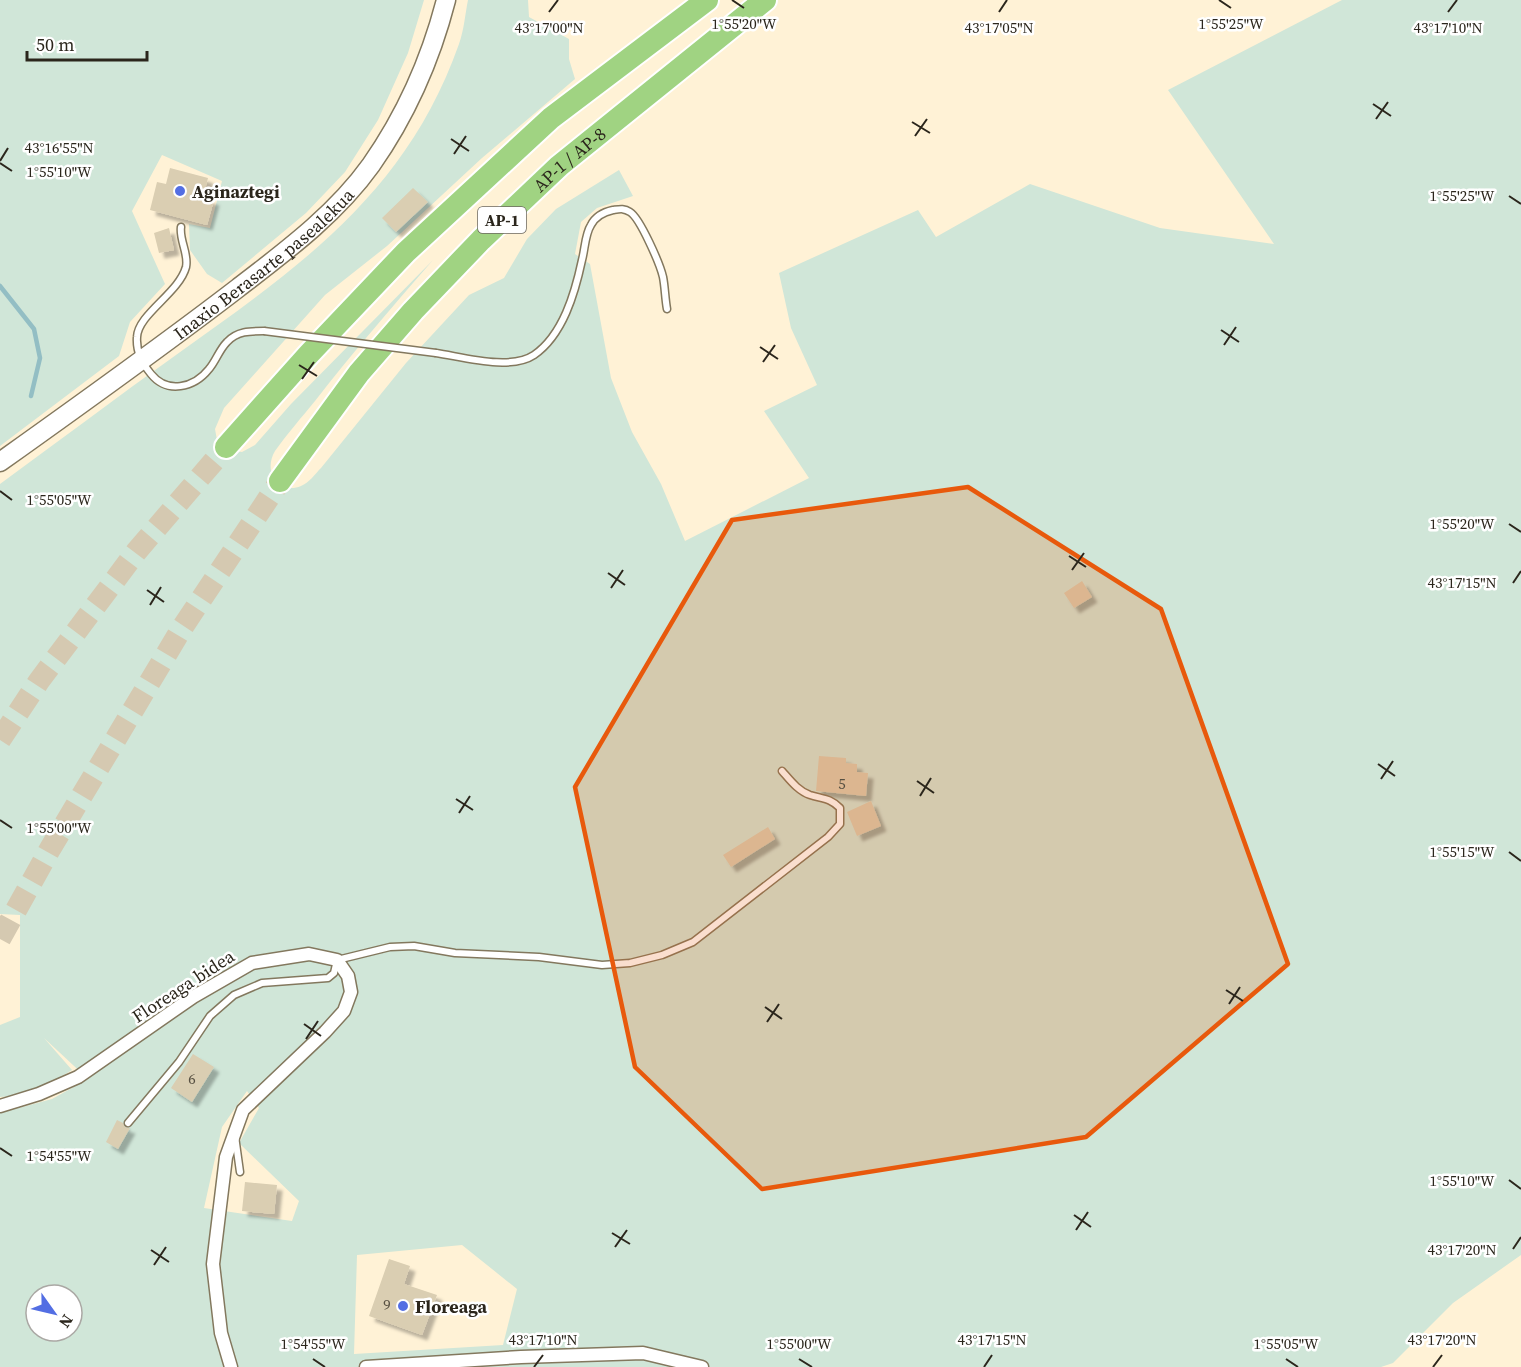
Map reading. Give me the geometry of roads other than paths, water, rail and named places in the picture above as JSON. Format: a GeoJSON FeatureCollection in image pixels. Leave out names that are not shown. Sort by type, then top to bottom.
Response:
{"type":"FeatureCollection","features":[{"type":"Feature","properties":{"kind":"highway"},"geometry":{"type":"LineString","coordinates":[[635,55],[681,0]]}},
{"type":"Feature","properties":{"kind":"highway","name":"AP-1"},"geometry":{"type":"LineString","coordinates":[[226,447],[405,252],[552,118],[707,0]]}},
{"type":"Feature","properties":{"kind":"highway","name":"AP-1 / AP-8"},"geometry":{"type":"LineString","coordinates":[[280,482],[359,373],[413,311],[481,240],[559,166],[765,0]]}},
{"type":"Feature","properties":{"kind":"main road","name":"Inaxio Berasarte pasealekua"},"geometry":{"type":"LineString","coordinates":[[0,462],[273,261],[311,230],[343,198],[370,166],[392,133],[409,101],[426,63],[446,0]]}},
{"type":"Feature","properties":{"kind":"street","name":"Floreaga bidea"},"geometry":{"type":"LineString","coordinates":[[0,1106],[39,1094],[78,1077],[193,997],[252,963],[309,954],[337,960]]}},
{"type":"Feature","properties":{"kind":"street"},"geometry":{"type":"LineString","coordinates":[[231,1367],[221,1333],[213,1264],[226,1157],[243,1110],[344,1011],[351,992],[348,976],[337,960]]}},
{"type":"Feature","properties":{"kind":"street"},"geometry":{"type":"LineString","coordinates":[[366,1367],[521,1357],[643,1353],[702,1367]]}},
{"type":"Feature","properties":{"kind":"lane"},"geometry":{"type":"LineString","coordinates":[[181,227],[180,235],[186,265],[180,279],[150,314],[137,336],[140,361],[157,382],[169,387],[188,385],[210,369],[226,343],[250,330],[511,363],[519,362],[548,344],[577,286],[590,225],[597,216],[608,211],[622,209],[632,213],[639,223],[662,275],[667,309]]}},
{"type":"Feature","properties":{"kind":"lane"},"geometry":{"type":"LineString","coordinates":[[128,1123],[179,1062],[210,1016],[234,995],[262,983],[328,978],[334,973],[337,960],[390,946],[414,946],[455,953],[539,957],[602,965],[630,963],[662,955],[693,942],[828,837],[840,824],[840,808],[832,799],[808,795],[794,785],[782,771]]}},
{"type":"Feature","properties":{"kind":"lane"},"geometry":{"type":"LineString","coordinates":[[234,1132],[240,1172]]}},
{"type":"Feature","properties":{"kind":"waterway"},"geometry":{"type":"LineString","coordinates":[[0,286],[34,329],[40,358],[31,396]]}},
{"type":"Feature","properties":{"kind":"tunnel"},"geometry":{"type":"LineString","coordinates":[[0,740],[39,681],[136,552],[226,447]]}},
{"type":"Feature","properties":{"kind":"tunnel"},"geometry":{"type":"LineString","coordinates":[[0,939],[50,849],[182,628],[280,481]]}},
{"type":"Feature","properties":{"kind":"place","name":"Aginaztegi"},"geometry":{"type":"Point","coordinates":[180,191]}},
{"type":"Feature","properties":{"kind":"place","name":"Floreaga"},"geometry":{"type":"Point","coordinates":[403,1306]}}]}
